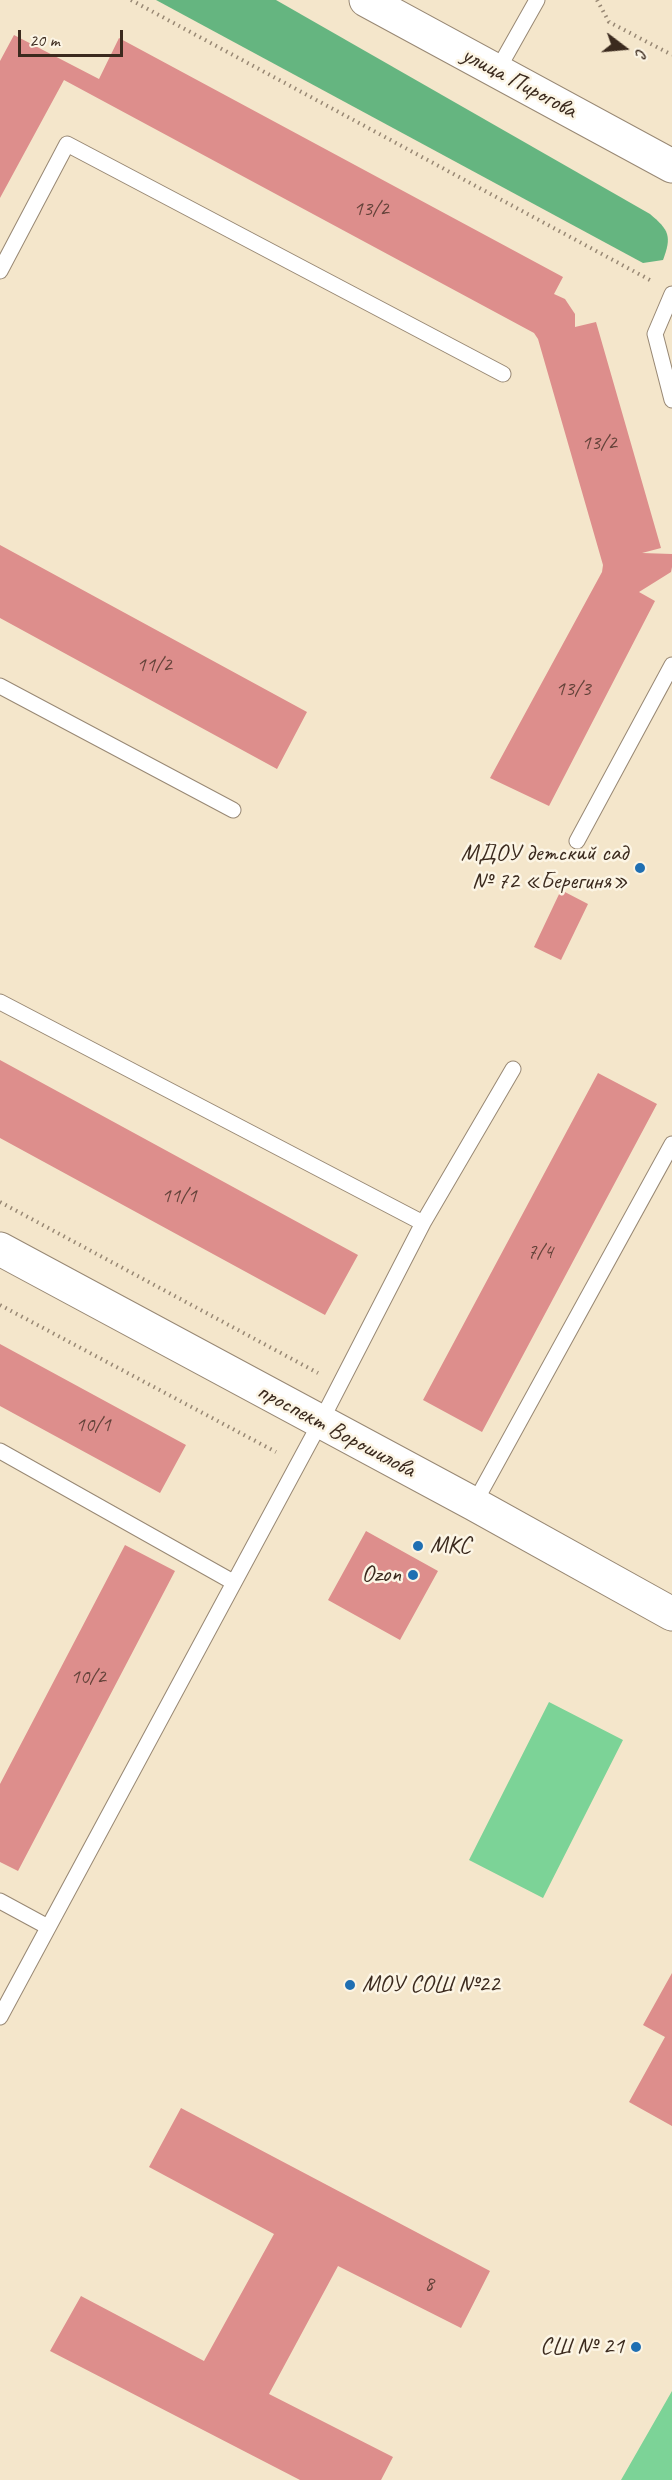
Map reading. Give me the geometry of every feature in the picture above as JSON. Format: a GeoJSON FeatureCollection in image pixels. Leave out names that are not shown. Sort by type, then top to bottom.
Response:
{"type":"FeatureCollection","features":[{"type":"Feature","properties":{"kind":"street","name":"улица Пирогова"},"geometry":{"type":"LineString","coordinates":[[366,0],[672,166]]}},
{"type":"Feature","properties":{"kind":"street","name":"проспект Ворошилова"},"geometry":{"type":"LineString","coordinates":[[0,1250],[474,1504],[672,1614]]}},
{"type":"Feature","properties":{"kind":"lane"},"geometry":{"type":"LineString","coordinates":[[497,71],[537,0]]}},
{"type":"Feature","properties":{"kind":"lane"},"geometry":{"type":"LineString","coordinates":[[0,271],[67,144],[503,374]]}},
{"type":"Feature","properties":{"kind":"lane"},"geometry":{"type":"LineString","coordinates":[[672,294],[656,334],[672,400]]}},
{"type":"Feature","properties":{"kind":"lane"},"geometry":{"type":"LineString","coordinates":[[577,841],[672,665]]}},
{"type":"Feature","properties":{"kind":"lane"},"geometry":{"type":"LineString","coordinates":[[0,686],[233,810]]}},
{"type":"Feature","properties":{"kind":"lane"},"geometry":{"type":"LineString","coordinates":[[0,1002],[423,1223]]}},
{"type":"Feature","properties":{"kind":"lane"},"geometry":{"type":"LineString","coordinates":[[0,2017],[320,1423],[423,1223],[513,1069]]}},
{"type":"Feature","properties":{"kind":"lane"},"geometry":{"type":"LineString","coordinates":[[474,1504],[672,1144]]}},
{"type":"Feature","properties":{"kind":"lane"},"geometry":{"type":"LineString","coordinates":[[0,1451],[233,1582]]}},
{"type":"Feature","properties":{"kind":"lane"},"geometry":{"type":"LineString","coordinates":[[0,1901],[48,1927]]}},
{"type":"Feature","properties":{"kind":"path"},"geometry":{"type":"LineString","coordinates":[[130,0],[651,281]]}},
{"type":"Feature","properties":{"kind":"path"},"geometry":{"type":"LineString","coordinates":[[597,0],[609,22],[672,55]]}},
{"type":"Feature","properties":{"kind":"path"},"geometry":{"type":"LineString","coordinates":[[0,1202],[340,1384]]}},
{"type":"Feature","properties":{"kind":"path"},"geometry":{"type":"LineString","coordinates":[[0,1305],[298,1464]]}},
{"type":"Feature","properties":{"kind":"green space"},"geometry":{"type":"Polygon","coordinates":[[[156,0],[276,0],[650,214],[667,234],[663,260],[643,263],[156,0]]]}},
{"type":"Feature","properties":{"kind":"green space"},"geometry":{"type":"Polygon","coordinates":[[[549,1702],[623,1740],[543,1898],[469,1860],[549,1702]]]}},
{"type":"Feature","properties":{"kind":"green space"},"geometry":{"type":"Polygon","coordinates":[[[672,2391],[672,2480],[621,2480],[672,2391]]]}},
{"type":"Feature","properties":{"kind":"building"},"geometry":{"type":"Polygon","coordinates":[[[14,35],[99,79],[119,38],[563,277],[554,294],[565,299],[575,314],[575,327],[596,322],[661,548],[642,553],[672,554],[672,567],[671,572],[639,592],[655,601],[549,806],[490,778],[602,572],[603,565],[538,339],[534,333],[64,80],[0,198],[0,61],[14,35]]]}},
{"type":"Feature","properties":{"kind":"building"},"geometry":{"type":"Polygon","coordinates":[[[0,545],[307,712],[277,769],[0,618],[0,545]]]}},
{"type":"Feature","properties":{"kind":"building"},"geometry":{"type":"Polygon","coordinates":[[[561,890],[588,904],[561,960],[534,947],[561,890]]]}},
{"type":"Feature","properties":{"kind":"building"},"geometry":{"type":"Polygon","coordinates":[[[0,1060],[358,1255],[325,1315],[0,1138],[0,1060]]]}},
{"type":"Feature","properties":{"kind":"building"},"geometry":{"type":"Polygon","coordinates":[[[598,1073],[657,1104],[482,1432],[423,1400],[598,1073]]]}},
{"type":"Feature","properties":{"kind":"building"},"geometry":{"type":"Polygon","coordinates":[[[0,1344],[186,1445],[160,1493],[0,1406],[0,1344]]]}},
{"type":"Feature","properties":{"kind":"building"},"geometry":{"type":"Polygon","coordinates":[[[366,1531],[438,1571],[400,1640],[328,1600],[366,1531]]]}},
{"type":"Feature","properties":{"kind":"building"},"geometry":{"type":"Polygon","coordinates":[[[125,1545],[175,1571],[18,1871],[0,1862],[0,1784],[125,1545]]]}},
{"type":"Feature","properties":{"kind":"building"},"geometry":{"type":"Polygon","coordinates":[[[672,1973],[672,2126],[629,2102],[665,2037],[643,2025],[672,1973]]]}},
{"type":"Feature","properties":{"kind":"building"},"geometry":{"type":"Polygon","coordinates":[[[181,2108],[490,2271],[461,2328],[338,2266],[269,2394],[393,2457],[381,2480],[300,2480],[50,2351],[81,2296],[204,2361],[274,2234],[149,2167],[181,2108]]]}},
{"type":"Feature","properties":{"kind":"place","name":"МДОУ детский сад № 72 «Берегиня»"},"geometry":{"type":"Point","coordinates":[640,868]}},
{"type":"Feature","properties":{"kind":"place","name":"МКС"},"geometry":{"type":"Point","coordinates":[418,1546]}},
{"type":"Feature","properties":{"kind":"place","name":"Ozon"},"geometry":{"type":"Point","coordinates":[413,1575]}},
{"type":"Feature","properties":{"kind":"place","name":"МОУ СОШ №22"},"geometry":{"type":"Point","coordinates":[350,1985]}},
{"type":"Feature","properties":{"kind":"place","name":"СШ № 21"},"geometry":{"type":"Point","coordinates":[636,2347]}}]}
